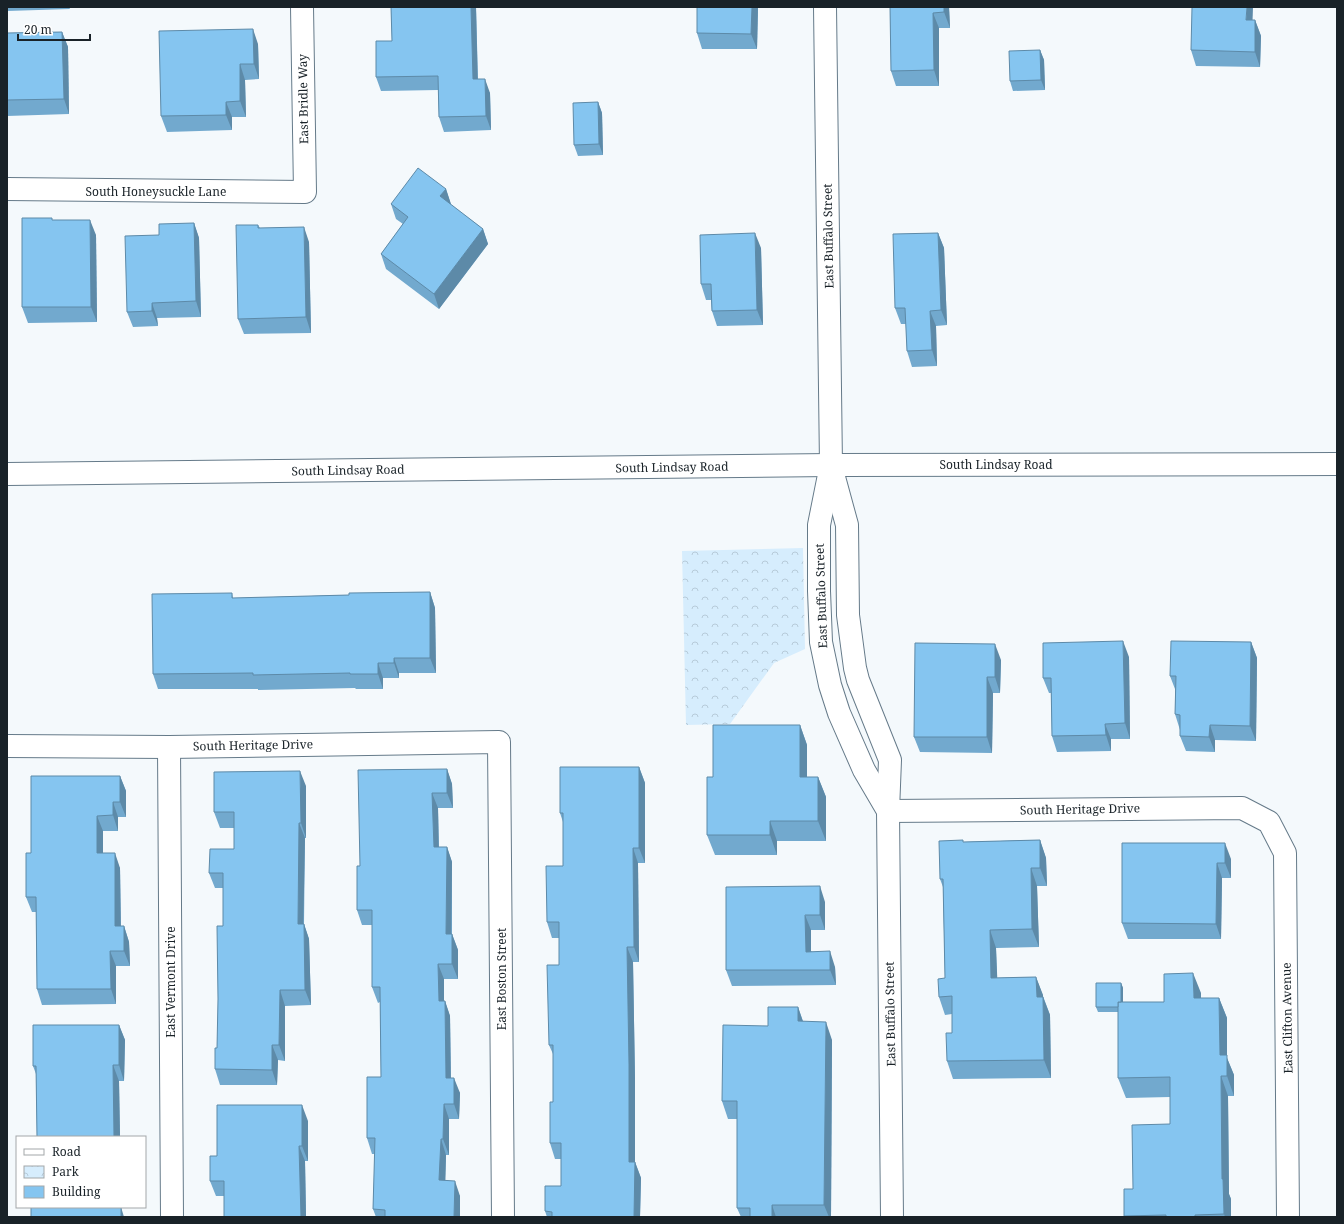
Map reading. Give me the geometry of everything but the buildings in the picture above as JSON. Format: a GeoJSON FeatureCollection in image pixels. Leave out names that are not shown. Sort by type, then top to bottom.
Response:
{"type":"FeatureCollection","features":[{"type":"Feature","properties":{"kind":"street","name":"East Bridle Way"},"geometry":{"type":"LineString","coordinates":[[302,7],[305,192]]}},
{"type":"Feature","properties":{"kind":"street","name":"East Buffalo Street"},"geometry":{"type":"LineString","coordinates":[[825,7],[831,465],[819,525],[821,642],[830,685],[839,714],[864,770],[888,811]]}},
{"type":"Feature","properties":{"kind":"street","name":"South Honeysuckle Lane"},"geometry":{"type":"LineString","coordinates":[[7,189],[305,192]]}},
{"type":"Feature","properties":{"kind":"street","name":"South Lindsay Road"},"geometry":{"type":"LineString","coordinates":[[7,474],[831,465],[1337,464]]}},
{"type":"Feature","properties":{"kind":"street","name":"East Buffalo Street"},"geometry":{"type":"LineString","coordinates":[[831,465],[846,525],[848,615],[855,668],[858,680],[890,760],[888,811],[892,1217]]}},
{"type":"Feature","properties":{"kind":"street","name":"South Heritage Drive"},"geometry":{"type":"LineString","coordinates":[[7,746],[169,747],[499,742]]}},
{"type":"Feature","properties":{"kind":"street","name":"East Boston Street"},"geometry":{"type":"LineString","coordinates":[[499,742],[503,1217]]}},
{"type":"Feature","properties":{"kind":"street","name":"East Vermont Drive"},"geometry":{"type":"LineString","coordinates":[[169,747],[172,1217]]}},
{"type":"Feature","properties":{"kind":"street","name":"South Heritage Drive"},"geometry":{"type":"LineString","coordinates":[[888,811],[1242,808],[1269,822]]}},
{"type":"Feature","properties":{"kind":"street","name":"East Clifton Avenue"},"geometry":{"type":"LineString","coordinates":[[1269,822],[1285,853],[1288,1217]]}},
{"type":"Feature","properties":{"kind":"green space"},"geometry":{"type":"Polygon","coordinates":[[[803,548],[805,649],[774,663],[730,724],[686,725],[682,551],[803,548]]]}}]}
